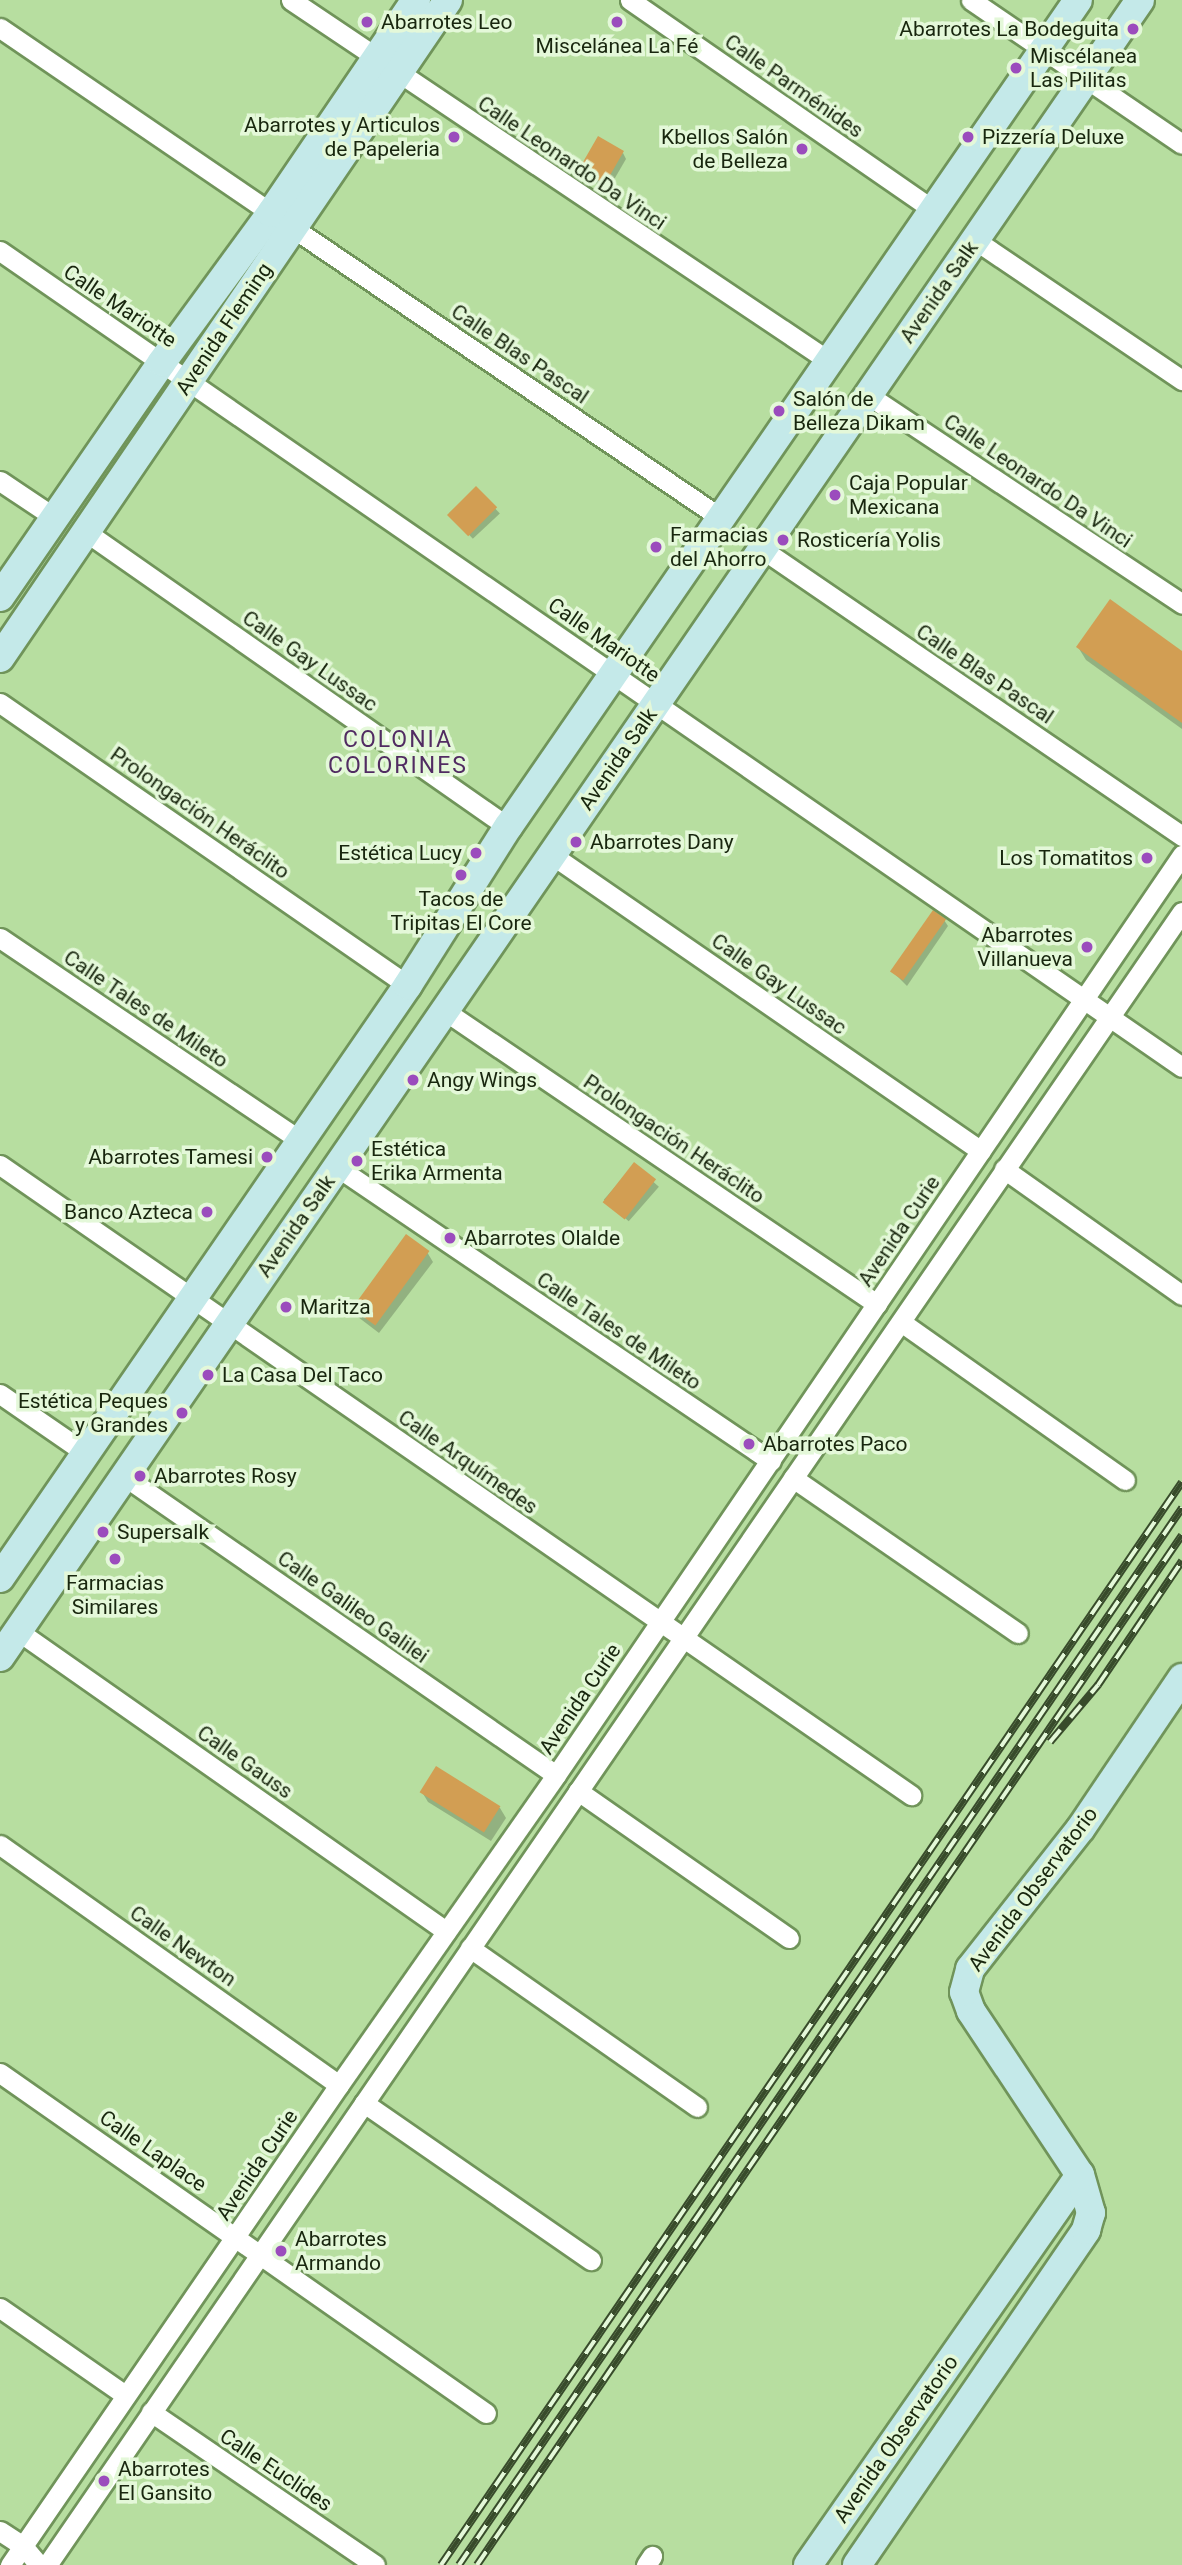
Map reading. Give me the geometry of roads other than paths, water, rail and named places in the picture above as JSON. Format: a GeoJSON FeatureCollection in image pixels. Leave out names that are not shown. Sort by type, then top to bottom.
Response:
{"type":"FeatureCollection","features":[{"type":"Feature","properties":{"kind":"main road","name":"Avenida Fleming"},"geometry":{"type":"LineString","coordinates":[[388,66],[416,0]]}},
{"type":"Feature","properties":{"kind":"main road","name":"Avenida Fleming"},"geometry":{"type":"LineString","coordinates":[[0,657],[189,380],[282,220],[388,66],[448,0]]}},
{"type":"Feature","properties":{"kind":"main road","name":"Avenida Salk"},"geometry":{"type":"LineString","coordinates":[[0,1578],[84,1452],[193,1299],[408,985],[508,827],[1078,0]]}},
{"type":"Feature","properties":{"kind":"main road","name":"Avenida Salk"},"geometry":{"type":"LineString","coordinates":[[0,1657],[1140,0]]}},
{"type":"Feature","properties":{"kind":"main road","name":"Avenida Fleming"},"geometry":{"type":"LineString","coordinates":[[0,597],[162,362],[282,220]]}},
{"type":"Feature","properties":{"kind":"main road","name":"Avenida Observatorio"},"geometry":{"type":"LineString","coordinates":[[857,2565],[1086,2230],[1091,2213],[1080,2175],[971,2011],[964,1992],[970,1969],[1081,1828],[1182,1678]]}},
{"type":"Feature","properties":{"kind":"main road","name":"Avenida Observatorio"},"geometry":{"type":"LineString","coordinates":[[808,2565],[1080,2175]]}},
{"type":"Feature","properties":{"kind":"street","name":"Calle Leonardo Da Vinci"},"geometry":{"type":"LineString","coordinates":[[291,0],[829,361]]}},
{"type":"Feature","properties":{"kind":"street","name":"Calle Parménides"},"geometry":{"type":"LineString","coordinates":[[630,0],[933,210]]}},
{"type":"Feature","properties":{"kind":"street"},"geometry":{"type":"LineString","coordinates":[[971,0],[1182,144]]}},
{"type":"Feature","properties":{"kind":"street","name":"Calle Blas Pascal"},"geometry":{"type":"LineString","coordinates":[[0,28],[721,518]]}},
{"type":"Feature","properties":{"kind":"street"},"geometry":{"type":"LineString","coordinates":[[975,240],[1182,380]]}},
{"type":"Feature","properties":{"kind":"street","name":"Calle Mariotte"},"geometry":{"type":"LineString","coordinates":[[0,251],[1182,1067]]}},
{"type":"Feature","properties":{"kind":"street","name":"Calle Leonardo Da Vinci"},"geometry":{"type":"LineString","coordinates":[[868,395],[1182,604]]}},
{"type":"Feature","properties":{"kind":"street"},"geometry":{"type":"LineString","coordinates":[[0,481],[54,517]]}},
{"type":"Feature","properties":{"kind":"street","name":"Calle Gay Lussac"},"geometry":{"type":"LineString","coordinates":[[86,532],[508,827]]}},
{"type":"Feature","properties":{"kind":"street","name":"Calle Blas Pascal"},"geometry":{"type":"LineString","coordinates":[[762,550],[1182,836]]}},
{"type":"Feature","properties":{"kind":"street","name":"Prolongación Heráclito"},"geometry":{"type":"LineString","coordinates":[[0,703],[408,985]]}},
{"type":"Feature","properties":{"kind":"street","name":"Calle Gay Lussac"},"geometry":{"type":"LineString","coordinates":[[552,855],[981,1151]]}},
{"type":"Feature","properties":{"kind":"street","name":"Avenida Curie"},"geometry":{"type":"LineString","coordinates":[[10,2565],[339,2085],[556,1775],[1182,855]]}},
{"type":"Feature","properties":{"kind":"street"},"geometry":{"type":"LineString","coordinates":[[47,2565],[1182,912]]}},
{"type":"Feature","properties":{"kind":"street","name":"Calle Tales de Mileto"},"geometry":{"type":"LineString","coordinates":[[0,937],[301,1141]]}},
{"type":"Feature","properties":{"kind":"street","name":"Prolongación Heráclito"},"geometry":{"type":"LineString","coordinates":[[445,1011],[877,1304]]}},
{"type":"Feature","properties":{"kind":"street","name":"Calle Arquímedes"},"geometry":{"type":"LineString","coordinates":[[0,1165],[682,1640],[911,1795]]}},
{"type":"Feature","properties":{"kind":"street","name":"Calle Tales de Mileto"},"geometry":{"type":"LineString","coordinates":[[337,1167],[771,1461]]}},
{"type":"Feature","properties":{"kind":"street"},"geometry":{"type":"LineString","coordinates":[[1004,1169],[1182,1295]]}},
{"type":"Feature","properties":{"kind":"street"},"geometry":{"type":"LineString","coordinates":[[901,1322],[1125,1480]]}},
{"type":"Feature","properties":{"kind":"street"},"geometry":{"type":"LineString","coordinates":[[0,1394],[84,1452]]}},
{"type":"Feature","properties":{"kind":"street","name":"Calle Galileo Galilei"},"geometry":{"type":"LineString","coordinates":[[124,1476],[556,1775]]}},
{"type":"Feature","properties":{"kind":"street"},"geometry":{"type":"LineString","coordinates":[[793,1478],[1018,1633]]}},
{"type":"Feature","properties":{"kind":"street","name":"Calle Gauss"},"geometry":{"type":"LineString","coordinates":[[18,1631],[446,1931]]}},
{"type":"Feature","properties":{"kind":"street"},"geometry":{"type":"LineString","coordinates":[[578,1791],[789,1938]]}},
{"type":"Feature","properties":{"kind":"street","name":"Calle Newton"},"geometry":{"type":"LineString","coordinates":[[0,1845],[339,2085]]}},
{"type":"Feature","properties":{"kind":"street"},"geometry":{"type":"LineString","coordinates":[[470,1948],[697,2107]]}},
{"type":"Feature","properties":{"kind":"street","name":"Calle Laplace"},"geometry":{"type":"LineString","coordinates":[[0,2073],[486,2413]]}},
{"type":"Feature","properties":{"kind":"street"},"geometry":{"type":"LineString","coordinates":[[364,2103],[591,2260]]}},
{"type":"Feature","properties":{"kind":"street"},"geometry":{"type":"LineString","coordinates":[[0,2308],[125,2395]]}},
{"type":"Feature","properties":{"kind":"street","name":"Calle Euclides"},"geometry":{"type":"LineString","coordinates":[[151,2412],[375,2565]]}},
{"type":"Feature","properties":{"kind":"street"},"geometry":{"type":"LineString","coordinates":[[0,2531],[23,2546],[39,2565]]}},
{"type":"Feature","properties":{"kind":"railway"},"geometry":{"type":"LineString","coordinates":[[441,2565],[1182,1482]]}},
{"type":"Feature","properties":{"kind":"railway"},"geometry":{"type":"LineString","coordinates":[[459,2565],[1182,1508]]}},
{"type":"Feature","properties":{"kind":"railway"},"geometry":{"type":"LineString","coordinates":[[477,2565],[1182,1535]]}},
{"type":"Feature","properties":{"kind":"railway"},"geometry":{"type":"LineString","coordinates":[[1050,1742],[1098,1685],[1182,1561]]}},
{"type":"Feature","properties":{"kind":"place","name":"Abarrotes Leo"},"geometry":{"type":"Point","coordinates":[367,22]}},
{"type":"Feature","properties":{"kind":"place","name":"Miscelánea La Fé"},"geometry":{"type":"Point","coordinates":[617,22]}},
{"type":"Feature","properties":{"kind":"place","name":"Abarrotes La Bodeguita"},"geometry":{"type":"Point","coordinates":[1133,29]}},
{"type":"Feature","properties":{"kind":"place","name":"Miscélanea Las Pilitas"},"geometry":{"type":"Point","coordinates":[1016,68]}},
{"type":"Feature","properties":{"kind":"place","name":"Abarrotes y Articulos de Papeleria"},"geometry":{"type":"Point","coordinates":[454,137]}},
{"type":"Feature","properties":{"kind":"place","name":"Pizzería Deluxe"},"geometry":{"type":"Point","coordinates":[968,137]}},
{"type":"Feature","properties":{"kind":"place","name":"Kbellos Salón de Belleza"},"geometry":{"type":"Point","coordinates":[802,149]}},
{"type":"Feature","properties":{"kind":"place","name":"Salón de Belleza Dikam"},"geometry":{"type":"Point","coordinates":[779,411]}},
{"type":"Feature","properties":{"kind":"place","name":"Caja Popular Mexicana"},"geometry":{"type":"Point","coordinates":[835,495]}},
{"type":"Feature","properties":{"kind":"place","name":"Rosticería Yolis"},"geometry":{"type":"Point","coordinates":[783,540]}},
{"type":"Feature","properties":{"kind":"place","name":"Farmacias del Ahorro"},"geometry":{"type":"Point","coordinates":[656,547]}},
{"type":"Feature","properties":{"kind":"place","name":"Abarrotes Dany"},"geometry":{"type":"Point","coordinates":[576,842]}},
{"type":"Feature","properties":{"kind":"place","name":"Estética Lucy"},"geometry":{"type":"Point","coordinates":[476,853]}},
{"type":"Feature","properties":{"kind":"place","name":"Los Tomatitos"},"geometry":{"type":"Point","coordinates":[1147,858]}},
{"type":"Feature","properties":{"kind":"place","name":"Tacos de Tripitas El Core"},"geometry":{"type":"Point","coordinates":[461,875]}},
{"type":"Feature","properties":{"kind":"place","name":"Abarrotes Villanueva"},"geometry":{"type":"Point","coordinates":[1087,947]}},
{"type":"Feature","properties":{"kind":"place","name":"Angy Wings"},"geometry":{"type":"Point","coordinates":[413,1080]}},
{"type":"Feature","properties":{"kind":"place","name":"Abarrotes Tamesi"},"geometry":{"type":"Point","coordinates":[267,1157]}},
{"type":"Feature","properties":{"kind":"place","name":"Estética Erika Armenta"},"geometry":{"type":"Point","coordinates":[357,1161]}},
{"type":"Feature","properties":{"kind":"place","name":"Banco Azteca"},"geometry":{"type":"Point","coordinates":[207,1212]}},
{"type":"Feature","properties":{"kind":"place","name":"Abarrotes Olalde"},"geometry":{"type":"Point","coordinates":[450,1238]}},
{"type":"Feature","properties":{"kind":"place","name":"Maritza"},"geometry":{"type":"Point","coordinates":[286,1307]}},
{"type":"Feature","properties":{"kind":"place","name":"La Casa Del Taco"},"geometry":{"type":"Point","coordinates":[208,1375]}},
{"type":"Feature","properties":{"kind":"place","name":"Estética Peques y Grandes"},"geometry":{"type":"Point","coordinates":[182,1413]}},
{"type":"Feature","properties":{"kind":"place","name":"Abarrotes Paco"},"geometry":{"type":"Point","coordinates":[749,1444]}},
{"type":"Feature","properties":{"kind":"place","name":"Abarrotes Rosy"},"geometry":{"type":"Point","coordinates":[140,1476]}},
{"type":"Feature","properties":{"kind":"place","name":"Supersalk"},"geometry":{"type":"Point","coordinates":[103,1532]}},
{"type":"Feature","properties":{"kind":"place","name":"Farmacias Similares"},"geometry":{"type":"Point","coordinates":[115,1559]}},
{"type":"Feature","properties":{"kind":"place","name":"Abarrotes Armando"},"geometry":{"type":"Point","coordinates":[281,2251]}},
{"type":"Feature","properties":{"kind":"place","name":"Abarrotes El Gansito"},"geometry":{"type":"Point","coordinates":[104,2481]}},
{"type":"Feature","properties":{"kind":"district","name":"COLONIA COLORINES"},"geometry":{"type":"Point","coordinates":[398,753]}}]}
